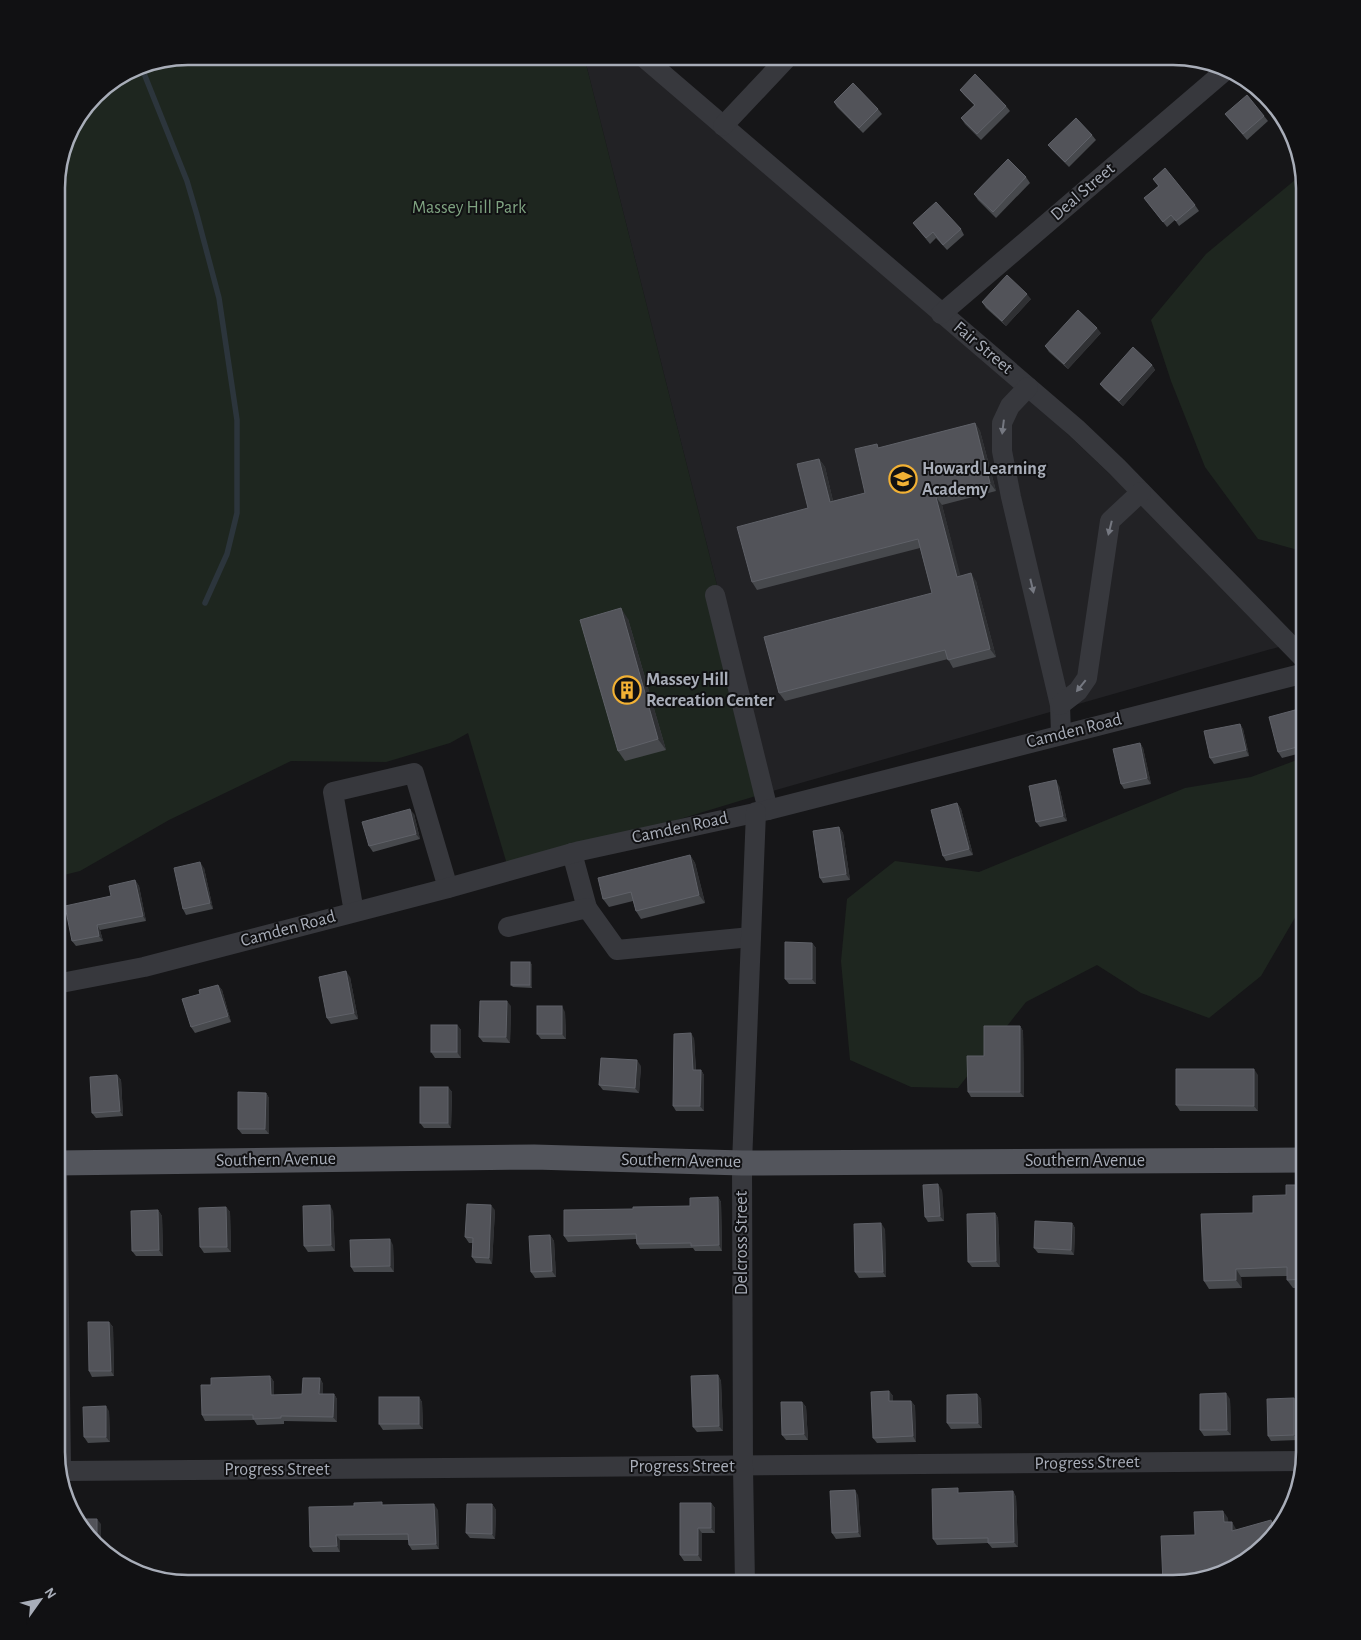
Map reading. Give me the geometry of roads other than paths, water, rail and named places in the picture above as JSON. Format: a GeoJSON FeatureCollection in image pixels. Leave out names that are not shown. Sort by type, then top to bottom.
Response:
{"type":"FeatureCollection","features":[{"type":"Feature","properties":{"kind":"main road","name":"Southern Avenue"},"geometry":{"type":"LineString","coordinates":[[65,1163],[534,1157],[742,1163],[1296,1160]]}},
{"type":"Feature","properties":{"kind":"street","name":"Fair Street"},"geometry":{"type":"LineString","coordinates":[[652,65],[1076,428],[1296,651]]}},
{"type":"Feature","properties":{"kind":"street"},"geometry":{"type":"LineString","coordinates":[[723,126],[781,65]]}},
{"type":"Feature","properties":{"kind":"street","name":"Deal Street"},"geometry":{"type":"LineString","coordinates":[[941,314],[1221,74]]}},
{"type":"Feature","properties":{"kind":"street"},"geometry":{"type":"LineString","coordinates":[[1028,387],[1010,406],[1002,423],[1002,452],[1013,507],[1060,705],[1060,734]]}},
{"type":"Feature","properties":{"kind":"street"},"geometry":{"type":"LineString","coordinates":[[1060,705],[1078,691],[1087,678],[1110,521],[1141,492]]}},
{"type":"Feature","properties":{"kind":"street","name":"Delcross Street"},"geometry":{"type":"LineString","coordinates":[[715,595],[762,811],[751,938],[742,1163],[745,1575]]}},
{"type":"Feature","properties":{"kind":"street","name":"Camden Road"},"geometry":{"type":"LineString","coordinates":[[65,982],[144,967],[448,888],[572,853],[762,811],[1296,675]]}},
{"type":"Feature","properties":{"kind":"street"},"geometry":{"type":"LineString","coordinates":[[354,912],[333,792],[414,773],[448,888]]}},
{"type":"Feature","properties":{"kind":"street"},"geometry":{"type":"LineString","coordinates":[[572,853],[587,908],[617,950],[751,938]]}},
{"type":"Feature","properties":{"kind":"street"},"geometry":{"type":"LineString","coordinates":[[508,927],[587,908]]}},
{"type":"Feature","properties":{"kind":"street","name":"Progress Street"},"geometry":{"type":"LineString","coordinates":[[67,1471],[1295,1461]]}},
{"type":"Feature","properties":{"kind":"waterway"},"geometry":{"type":"LineString","coordinates":[[144,73],[187,181],[197,215],[219,298],[237,420],[237,513],[227,554],[205,603]]}},
{"type":"Feature","properties":{"kind":"place","name":"Howard Learning Academy"},"geometry":{"type":"Point","coordinates":[903,479]}},
{"type":"Feature","properties":{"kind":"place","name":"Massey Hill Recreation Center"},"geometry":{"type":"Point","coordinates":[627,690]}},
{"type":"Feature","properties":{"kind":"park label","name":"Massey Hill Park"},"geometry":{"type":"Point","coordinates":[469,208]}}]}
